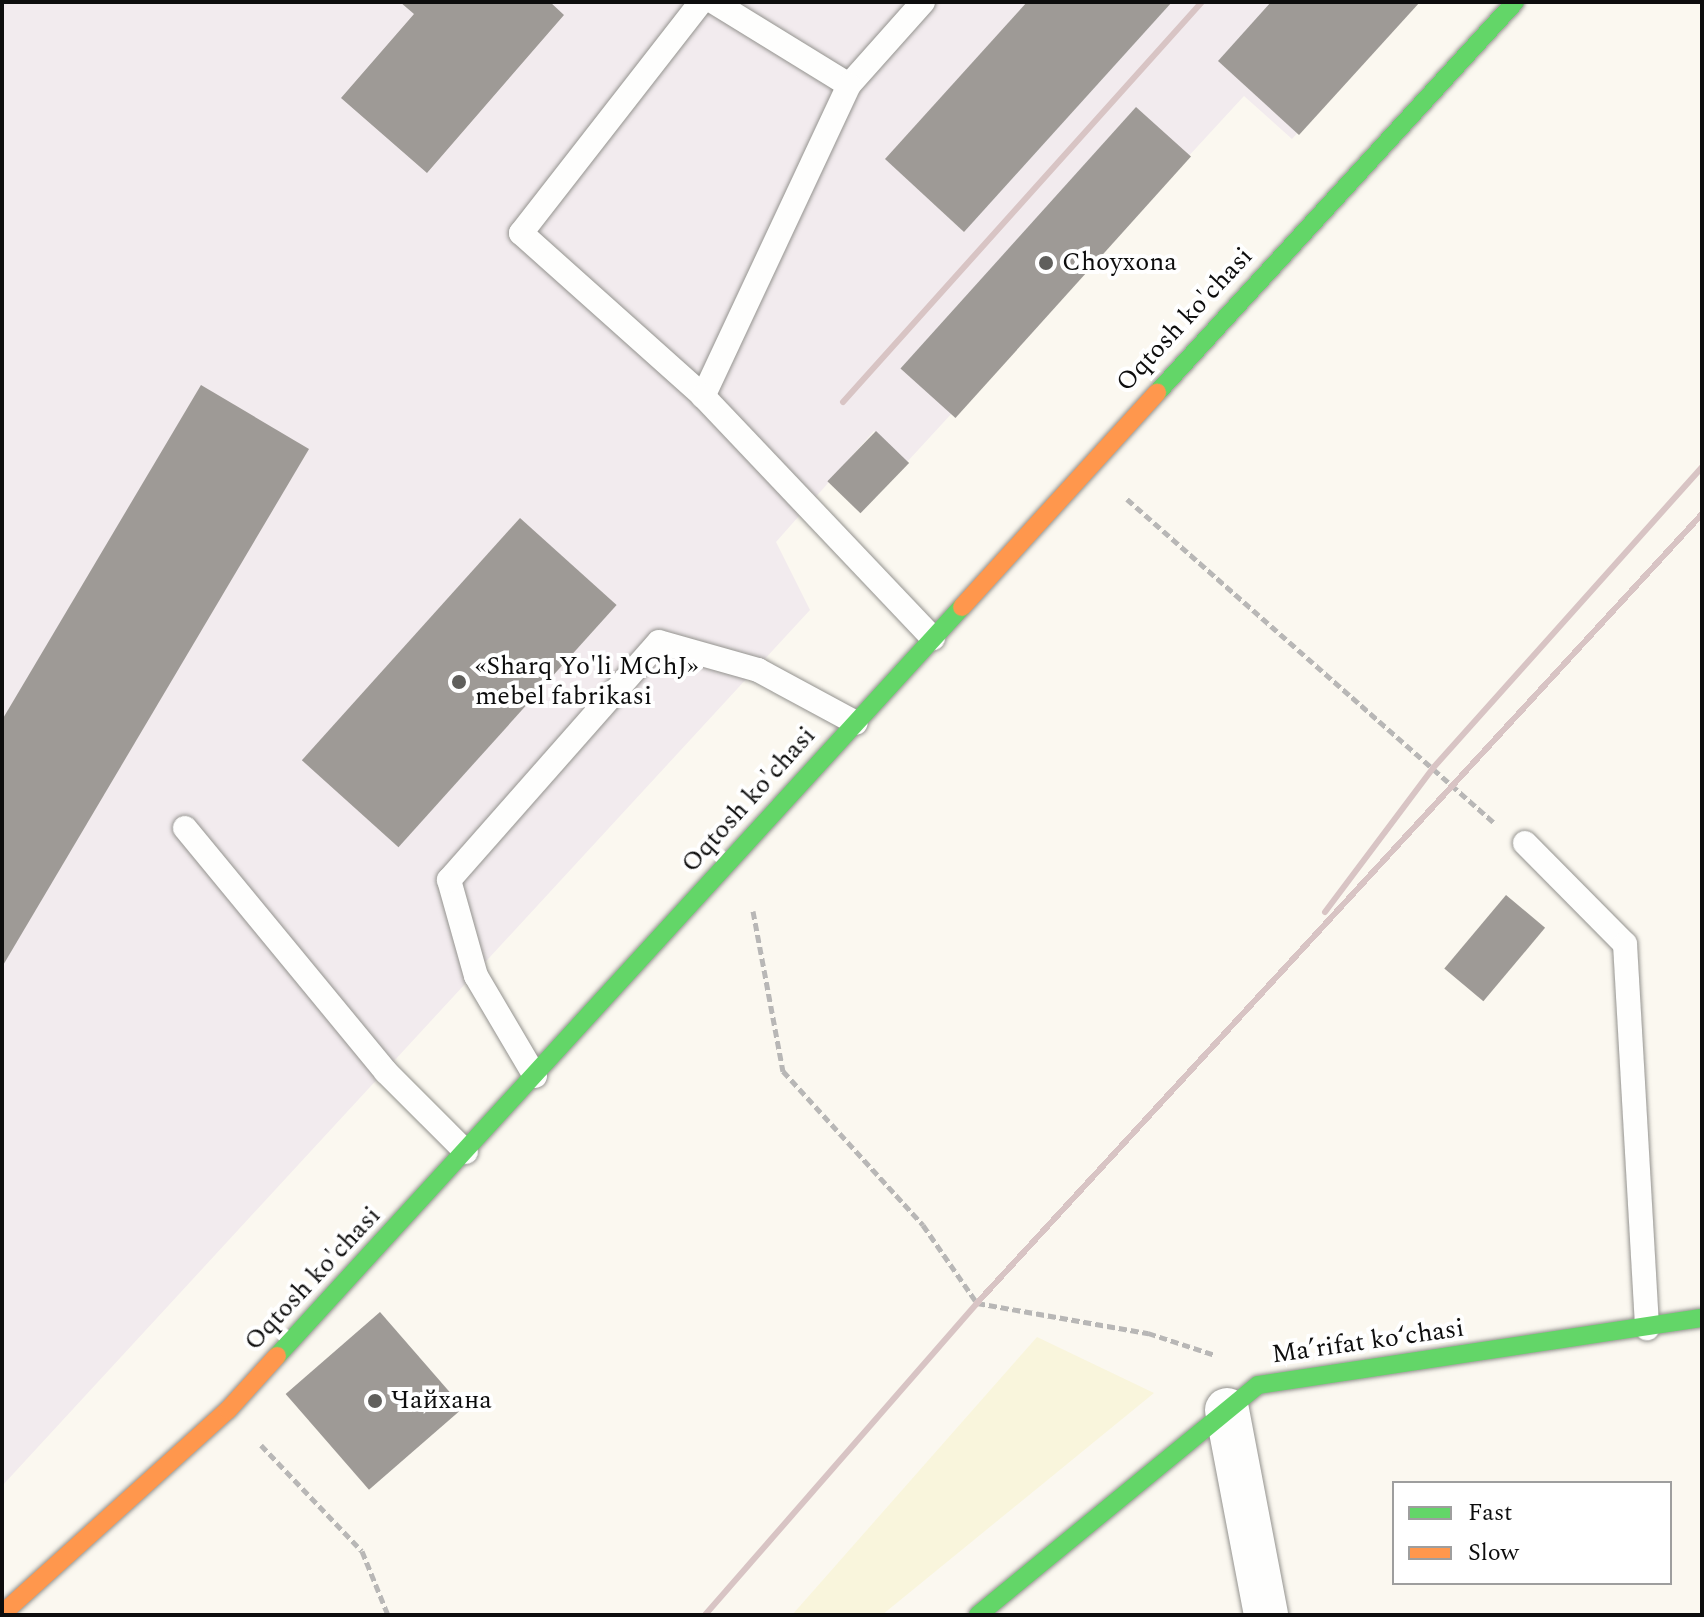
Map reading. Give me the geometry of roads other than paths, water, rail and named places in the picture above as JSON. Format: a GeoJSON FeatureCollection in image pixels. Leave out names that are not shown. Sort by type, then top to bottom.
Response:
{"type":"FeatureCollection","features":[{"type":"Feature","properties":{"kind":"main road","name":"Oqtosh ko'chasi"},"geometry":{"type":"LineString","coordinates":[[2,1614],[228,1410],[856,723],[1087,464],[1515,2]]}},
{"type":"Feature","properties":{"kind":"main road","name":"Maʼrifat koʻchasi"},"geometry":{"type":"LineString","coordinates":[[1242,1397],[1702,1318]]}},
{"type":"Feature","properties":{"kind":"main road"},"geometry":{"type":"LineString","coordinates":[[978,1615],[1242,1397]]}},
{"type":"Feature","properties":{"kind":"street"},"geometry":{"type":"LineString","coordinates":[[1242,1397],[1266,1615]]}},
{"type":"Feature","properties":{"kind":"lane"},"geometry":{"type":"LineString","coordinates":[[701,2],[521,233],[703,396],[933,638]]}},
{"type":"Feature","properties":{"kind":"lane"},"geometry":{"type":"LineString","coordinates":[[714,2],[849,85]]}},
{"type":"Feature","properties":{"kind":"lane"},"geometry":{"type":"LineString","coordinates":[[703,396],[849,85],[923,2]]}},
{"type":"Feature","properties":{"kind":"lane"},"geometry":{"type":"LineString","coordinates":[[535,1076],[476,976],[449,880],[659,642],[758,670],[856,723]]}},
{"type":"Feature","properties":{"kind":"lane"},"geometry":{"type":"LineString","coordinates":[[185,828],[386,1072],[466,1152]]}},
{"type":"Feature","properties":{"kind":"lane"},"geometry":{"type":"LineString","coordinates":[[1525,843],[1625,944],[1647,1328]]}},
{"type":"Feature","properties":{"kind":"railway"},"geometry":{"type":"LineString","coordinates":[[843,402],[1202,2]]}},
{"type":"Feature","properties":{"kind":"railway"},"geometry":{"type":"LineString","coordinates":[[1325,912],[1433,768],[1702,467]]}},
{"type":"Feature","properties":{"kind":"railway"},"geometry":{"type":"LineString","coordinates":[[705,1615],[977,1303],[1702,514]]}},
{"type":"Feature","properties":{"kind":"place","name":"Choyxona"},"geometry":{"type":"Point","coordinates":[1046,263]}},
{"type":"Feature","properties":{"kind":"place","name":"«Sharq Yo'li MChJ» mebel fabrikasi"},"geometry":{"type":"Point","coordinates":[459,682]}},
{"type":"Feature","properties":{"kind":"place","name":"Чайхана"},"geometry":{"type":"Point","coordinates":[375,1401]}}]}
